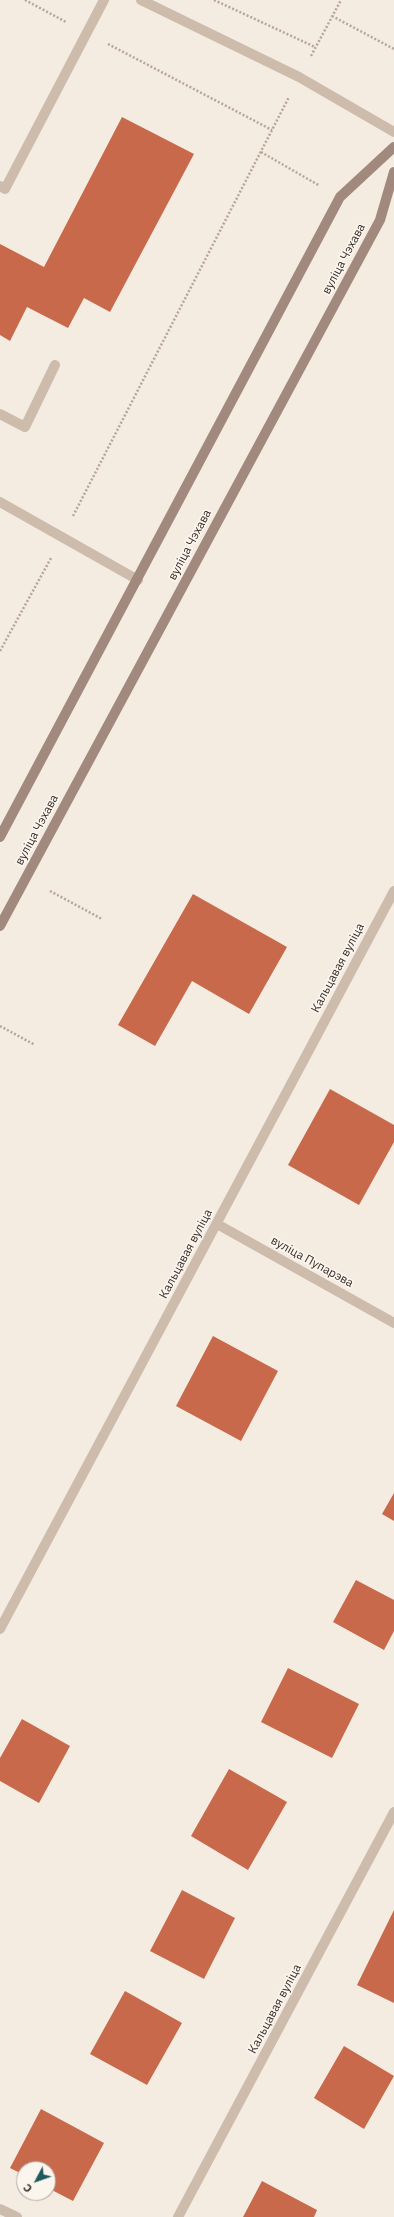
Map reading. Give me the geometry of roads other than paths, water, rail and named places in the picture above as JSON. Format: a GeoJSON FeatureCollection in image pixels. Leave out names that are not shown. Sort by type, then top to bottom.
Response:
{"type":"FeatureCollection","features":[{"type":"Feature","properties":{"kind":"main road"},"geometry":{"type":"LineString","coordinates":[[0,837],[138,580],[340,197],[394,147]]}},
{"type":"Feature","properties":{"kind":"main road","name":"вуліца Чэхава"},"geometry":{"type":"LineString","coordinates":[[0,926],[380,220],[394,172]]}},
{"type":"Feature","properties":{"kind":"street"},"geometry":{"type":"LineString","coordinates":[[0,186],[5,189],[104,0]]}},
{"type":"Feature","properties":{"kind":"street"},"geometry":{"type":"LineString","coordinates":[[141,0],[299,77],[394,132]]}},
{"type":"Feature","properties":{"kind":"street"},"geometry":{"type":"LineString","coordinates":[[0,414],[25,427],[55,364]]}},
{"type":"Feature","properties":{"kind":"street"},"geometry":{"type":"LineString","coordinates":[[0,502],[138,580]]}},
{"type":"Feature","properties":{"kind":"street","name":"Кальцавая вуліца"},"geometry":{"type":"LineString","coordinates":[[0,1629],[394,891]]}},
{"type":"Feature","properties":{"kind":"street","name":"вуліца Пупарэва"},"geometry":{"type":"LineString","coordinates":[[216,1224],[394,1323]]}},
{"type":"Feature","properties":{"kind":"street","name":"Кальцавая вуліца"},"geometry":{"type":"LineString","coordinates":[[178,2217],[394,1812]]}},
{"type":"Feature","properties":{"kind":"street"},"geometry":{"type":"LineString","coordinates":[[0,2209],[17,2217]]}}]}
